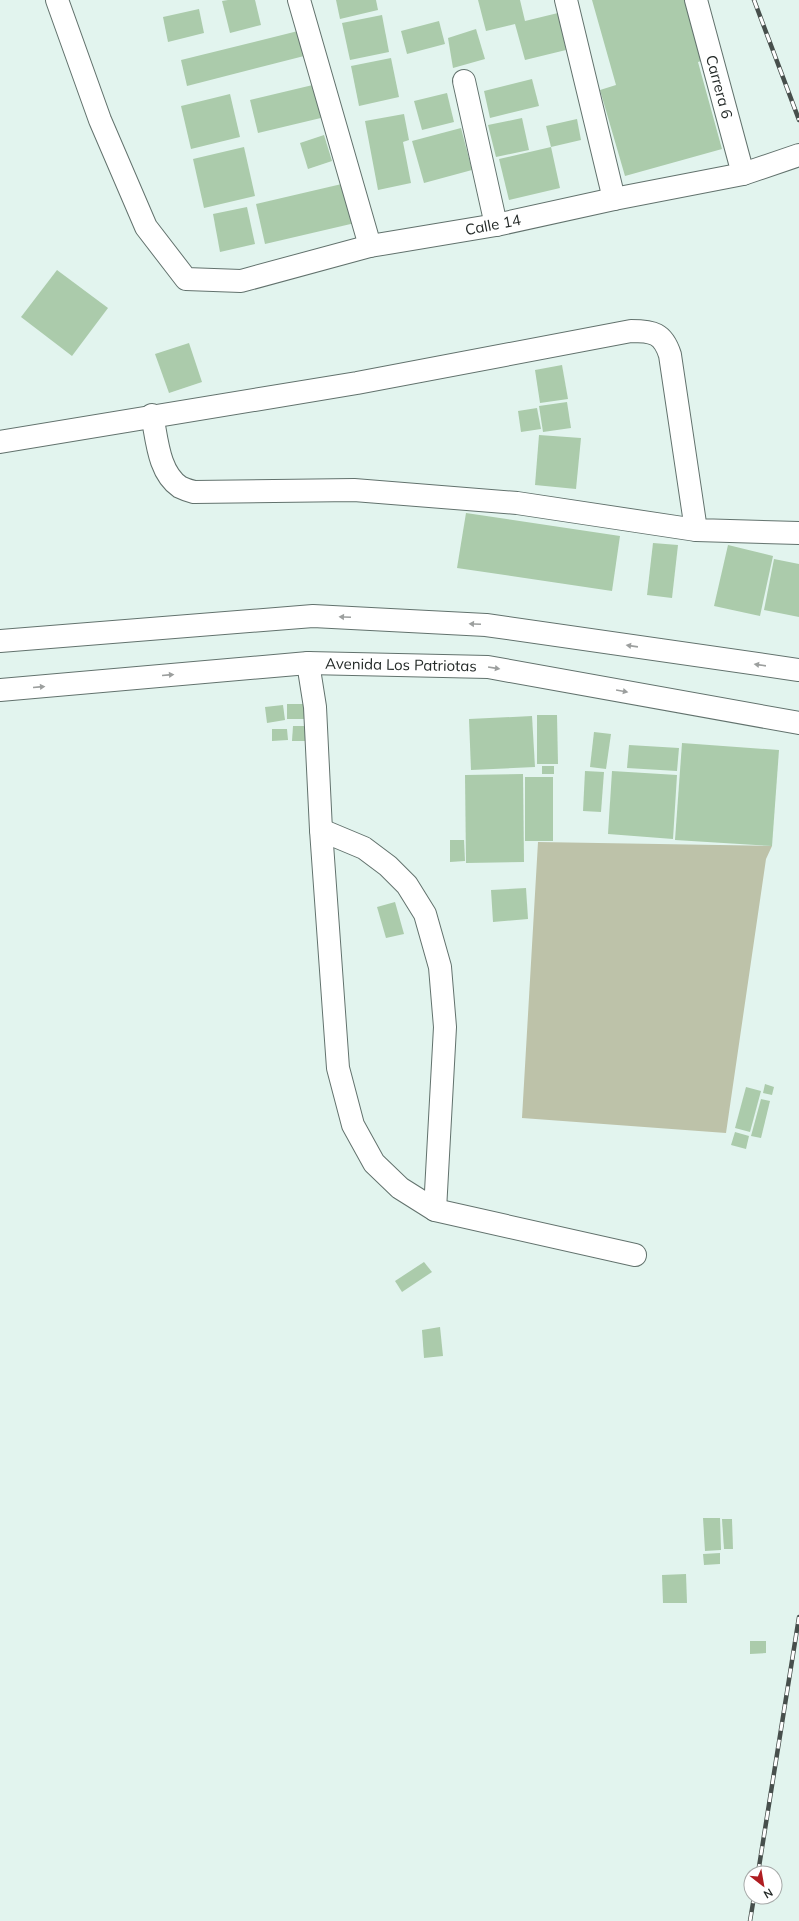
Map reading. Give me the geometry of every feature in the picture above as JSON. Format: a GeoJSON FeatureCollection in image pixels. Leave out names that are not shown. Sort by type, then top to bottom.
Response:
{"type":"FeatureCollection","features":[{"type":"Feature","properties":{"kind":"street","name":"Calle 14"},"geometry":{"type":"LineString","coordinates":[[58,0],[100,120],[146,227],[186,279],[241,281],[370,246],[496,226],[614,199],[743,174],[799,155]]}},
{"type":"Feature","properties":{"kind":"street"},"geometry":{"type":"LineString","coordinates":[[299,0],[370,246]]}},
{"type":"Feature","properties":{"kind":"street"},"geometry":{"type":"LineString","coordinates":[[566,0],[614,199]]}},
{"type":"Feature","properties":{"kind":"street","name":"Carrera 6"},"geometry":{"type":"LineString","coordinates":[[696,0],[743,174]]}},
{"type":"Feature","properties":{"kind":"street"},"geometry":{"type":"LineString","coordinates":[[464,81],[496,226]]}},
{"type":"Feature","properties":{"kind":"street"},"geometry":{"type":"LineString","coordinates":[[0,442],[152,415],[357,383],[631,331],[648,331],[658,335],[666,344],[670,355],[696,530]]}},
{"type":"Feature","properties":{"kind":"street"},"geometry":{"type":"LineString","coordinates":[[152,415],[160,458],[167,472],[179,487],[194,492],[354,490],[517,503],[696,530],[799,533]]}},
{"type":"Feature","properties":{"kind":"street"},"geometry":{"type":"LineString","coordinates":[[0,641],[313,616],[486,625],[799,670]]}},
{"type":"Feature","properties":{"kind":"street"},"geometry":{"type":"LineString","coordinates":[[308,663],[315,707],[321,830],[338,1068],[353,1125],[374,1163],[400,1188],[435,1210],[635,1255]]}},
{"type":"Feature","properties":{"kind":"street","name":"Avenida Los Patriotas"},"geometry":{"type":"LineString","coordinates":[[0,690],[308,663],[488,667],[799,723]]}},
{"type":"Feature","properties":{"kind":"street"},"geometry":{"type":"LineString","coordinates":[[321,830],[364,848],[388,866],[408,885],[425,914],[440,967],[445,1027],[435,1210]]}},
{"type":"Feature","properties":{"kind":"green space"},"geometry":{"type":"Polygon","coordinates":[[[538,842],[772,846],[766,859],[726,1133],[522,1118],[538,842]]]}},
{"type":"Feature","properties":{"kind":"building"},"geometry":{"type":"Polygon","coordinates":[[[255,0],[261,25],[230,33],[222,1],[255,0]]]}},
{"type":"Feature","properties":{"kind":"building"},"geometry":{"type":"Polygon","coordinates":[[[336,0],[376,0],[378,10],[340,19],[336,0]]]}},
{"type":"Feature","properties":{"kind":"building"},"geometry":{"type":"Polygon","coordinates":[[[478,0],[520,0],[525,21],[558,13],[566,50],[525,60],[515,24],[486,31],[478,0]]]}},
{"type":"Feature","properties":{"kind":"building"},"geometry":{"type":"Polygon","coordinates":[[[592,0],[688,0],[705,60],[698,62],[722,149],[625,176],[600,90],[616,85],[592,0]]]}},
{"type":"Feature","properties":{"kind":"building"},"geometry":{"type":"Polygon","coordinates":[[[199,9],[204,33],[168,42],[163,17],[199,9]]]}},
{"type":"Feature","properties":{"kind":"building"},"geometry":{"type":"Polygon","coordinates":[[[382,15],[389,52],[350,60],[342,23],[382,15]]]}},
{"type":"Feature","properties":{"kind":"building"},"geometry":{"type":"Polygon","coordinates":[[[439,21],[445,44],[407,54],[401,31],[439,21]]]}},
{"type":"Feature","properties":{"kind":"building"},"geometry":{"type":"Polygon","coordinates":[[[476,29],[485,59],[453,68],[448,38],[476,29]]]}},
{"type":"Feature","properties":{"kind":"building"},"geometry":{"type":"Polygon","coordinates":[[[302,30],[308,55],[187,86],[181,60],[302,30]]]}},
{"type":"Feature","properties":{"kind":"building"},"geometry":{"type":"Polygon","coordinates":[[[391,58],[399,97],[359,106],[351,66],[391,58]]]}},
{"type":"Feature","properties":{"kind":"building"},"geometry":{"type":"Polygon","coordinates":[[[532,79],[539,106],[490,118],[484,91],[532,79]]]}},
{"type":"Feature","properties":{"kind":"building"},"geometry":{"type":"Polygon","coordinates":[[[317,84],[325,117],[258,133],[250,100],[317,84]]]}},
{"type":"Feature","properties":{"kind":"building"},"geometry":{"type":"Polygon","coordinates":[[[447,93],[454,122],[422,130],[414,101],[447,93]]]}},
{"type":"Feature","properties":{"kind":"building"},"geometry":{"type":"Polygon","coordinates":[[[230,94],[240,137],[191,149],[181,106],[230,94]]]}},
{"type":"Feature","properties":{"kind":"building"},"geometry":{"type":"Polygon","coordinates":[[[404,114],[409,140],[403,142],[411,183],[378,190],[365,121],[404,114]]]}},
{"type":"Feature","properties":{"kind":"building"},"geometry":{"type":"Polygon","coordinates":[[[522,118],[529,150],[496,157],[488,125],[522,118]]]}},
{"type":"Feature","properties":{"kind":"building"},"geometry":{"type":"Polygon","coordinates":[[[577,119],[581,140],[551,147],[546,126],[577,119]]]}},
{"type":"Feature","properties":{"kind":"building"},"geometry":{"type":"Polygon","coordinates":[[[461,128],[472,170],[424,183],[412,141],[461,128]]]}},
{"type":"Feature","properties":{"kind":"building"},"geometry":{"type":"Polygon","coordinates":[[[324,135],[332,161],[308,169],[300,143],[324,135]]]}},
{"type":"Feature","properties":{"kind":"building"},"geometry":{"type":"Polygon","coordinates":[[[244,147],[255,196],[204,208],[193,159],[244,147]]]}},
{"type":"Feature","properties":{"kind":"building"},"geometry":{"type":"Polygon","coordinates":[[[551,147],[560,188],[509,200],[499,159],[551,147]]]}},
{"type":"Feature","properties":{"kind":"building"},"geometry":{"type":"Polygon","coordinates":[[[346,183],[355,223],[265,244],[256,204],[346,183]]]}},
{"type":"Feature","properties":{"kind":"building"},"geometry":{"type":"Polygon","coordinates":[[[247,207],[255,244],[220,252],[213,214],[247,207]]]}},
{"type":"Feature","properties":{"kind":"building"},"geometry":{"type":"Polygon","coordinates":[[[57,270],[108,308],[72,356],[21,317],[57,270]]]}},
{"type":"Feature","properties":{"kind":"building"},"geometry":{"type":"Polygon","coordinates":[[[189,343],[202,382],[169,393],[155,354],[189,343]]]}},
{"type":"Feature","properties":{"kind":"building"},"geometry":{"type":"Polygon","coordinates":[[[562,365],[568,399],[540,403],[535,370],[562,365]]]}},
{"type":"Feature","properties":{"kind":"building"},"geometry":{"type":"Polygon","coordinates":[[[567,402],[571,428],[543,432],[539,406],[567,402]]]}},
{"type":"Feature","properties":{"kind":"building"},"geometry":{"type":"Polygon","coordinates":[[[537,408],[541,429],[521,432],[518,411],[537,408]]]}},
{"type":"Feature","properties":{"kind":"building"},"geometry":{"type":"Polygon","coordinates":[[[539,435],[581,438],[576,489],[535,485],[539,435]]]}},
{"type":"Feature","properties":{"kind":"building"},"geometry":{"type":"Polygon","coordinates":[[[466,513],[620,536],[612,591],[457,568],[466,513]]]}},
{"type":"Feature","properties":{"kind":"building"},"geometry":{"type":"Polygon","coordinates":[[[653,543],[678,545],[672,598],[647,595],[653,543]]]}},
{"type":"Feature","properties":{"kind":"building"},"geometry":{"type":"Polygon","coordinates":[[[728,545],[773,556],[760,616],[714,606],[728,545]]]}},
{"type":"Feature","properties":{"kind":"building"},"geometry":{"type":"Polygon","coordinates":[[[774,559],[799,564],[799,617],[764,610],[774,559]]]}},
{"type":"Feature","properties":{"kind":"building"},"geometry":{"type":"Polygon","coordinates":[[[287,704],[305,704],[304,719],[287,719],[287,704]]]}},
{"type":"Feature","properties":{"kind":"building"},"geometry":{"type":"Polygon","coordinates":[[[283,705],[285,720],[267,723],[265,707],[283,705]]]}},
{"type":"Feature","properties":{"kind":"building"},"geometry":{"type":"Polygon","coordinates":[[[537,715],[557,715],[558,764],[537,764],[537,715]]]}},
{"type":"Feature","properties":{"kind":"building"},"geometry":{"type":"Polygon","coordinates":[[[532,716],[535,767],[471,770],[469,719],[532,716]]]}},
{"type":"Feature","properties":{"kind":"building"},"geometry":{"type":"Polygon","coordinates":[[[293,726],[307,726],[307,741],[292,741],[293,726]]]}},
{"type":"Feature","properties":{"kind":"building"},"geometry":{"type":"Polygon","coordinates":[[[272,729],[287,729],[288,740],[272,741],[272,729]]]}},
{"type":"Feature","properties":{"kind":"building"},"geometry":{"type":"Polygon","coordinates":[[[594,732],[611,734],[606,769],[590,767],[594,732]]]}},
{"type":"Feature","properties":{"kind":"building"},"geometry":{"type":"Polygon","coordinates":[[[682,743],[779,750],[772,846],[675,840],[682,743]]]}},
{"type":"Feature","properties":{"kind":"building"},"geometry":{"type":"Polygon","coordinates":[[[629,745],[679,748],[677,771],[627,768],[629,745]]]}},
{"type":"Feature","properties":{"kind":"building"},"geometry":{"type":"Polygon","coordinates":[[[542,766],[554,766],[554,774],[542,774],[542,766]]]}},
{"type":"Feature","properties":{"kind":"building"},"geometry":{"type":"Polygon","coordinates":[[[585,771],[604,772],[601,812],[583,811],[585,771]]]}},
{"type":"Feature","properties":{"kind":"building"},"geometry":{"type":"Polygon","coordinates":[[[612,771],[677,775],[673,839],[608,834],[612,771]]]}},
{"type":"Feature","properties":{"kind":"building"},"geometry":{"type":"Polygon","coordinates":[[[523,774],[524,862],[466,863],[465,775],[523,774]]]}},
{"type":"Feature","properties":{"kind":"building"},"geometry":{"type":"Polygon","coordinates":[[[525,777],[553,777],[553,841],[525,841],[525,777]]]}},
{"type":"Feature","properties":{"kind":"building"},"geometry":{"type":"Polygon","coordinates":[[[450,840],[464,840],[465,861],[450,862],[450,840]]]}},
{"type":"Feature","properties":{"kind":"building"},"geometry":{"type":"Polygon","coordinates":[[[526,888],[528,919],[493,922],[491,890],[526,888]]]}},
{"type":"Feature","properties":{"kind":"building"},"geometry":{"type":"Polygon","coordinates":[[[395,902],[404,934],[386,938],[377,907],[395,902]]]}},
{"type":"Feature","properties":{"kind":"building"},"geometry":{"type":"Polygon","coordinates":[[[765,1084],[774,1087],[772,1095],[763,1093],[765,1084]]]}},
{"type":"Feature","properties":{"kind":"building"},"geometry":{"type":"Polygon","coordinates":[[[746,1087],[761,1091],[750,1132],[735,1128],[746,1087]]]}},
{"type":"Feature","properties":{"kind":"building"},"geometry":{"type":"Polygon","coordinates":[[[761,1099],[770,1101],[761,1138],[751,1136],[761,1099]]]}},
{"type":"Feature","properties":{"kind":"building"},"geometry":{"type":"Polygon","coordinates":[[[735,1132],[749,1136],[746,1149],[731,1145],[735,1132]]]}},
{"type":"Feature","properties":{"kind":"building"},"geometry":{"type":"Polygon","coordinates":[[[424,1262],[432,1272],[402,1292],[395,1281],[424,1262]]]}},
{"type":"Feature","properties":{"kind":"building"},"geometry":{"type":"Polygon","coordinates":[[[440,1327],[443,1356],[424,1358],[422,1330],[440,1327]]]}},
{"type":"Feature","properties":{"kind":"building"},"geometry":{"type":"Polygon","coordinates":[[[703,1518],[720,1518],[721,1550],[705,1551],[703,1518]]]}},
{"type":"Feature","properties":{"kind":"building"},"geometry":{"type":"Polygon","coordinates":[[[722,1519],[732,1519],[733,1549],[724,1549],[722,1519]]]}},
{"type":"Feature","properties":{"kind":"building"},"geometry":{"type":"Polygon","coordinates":[[[720,1553],[720,1564],[704,1565],[703,1554],[720,1553]]]}},
{"type":"Feature","properties":{"kind":"building"},"geometry":{"type":"Polygon","coordinates":[[[686,1574],[687,1603],[663,1603],[662,1575],[686,1574]]]}},
{"type":"Feature","properties":{"kind":"building"},"geometry":{"type":"Polygon","coordinates":[[[750,1641],[766,1641],[766,1653],[750,1654],[750,1641]]]}},
{"type":"Feature","properties":{"kind":"railway"},"geometry":{"type":"LineString","coordinates":[[754,0],[799,120]]}},
{"type":"Feature","properties":{"kind":"railway"},"geometry":{"type":"LineString","coordinates":[[759,1865],[799,1617]]}},
{"type":"Feature","properties":{"kind":"railway"},"geometry":{"type":"LineString","coordinates":[[750,1921],[753,1905]]}}]}
